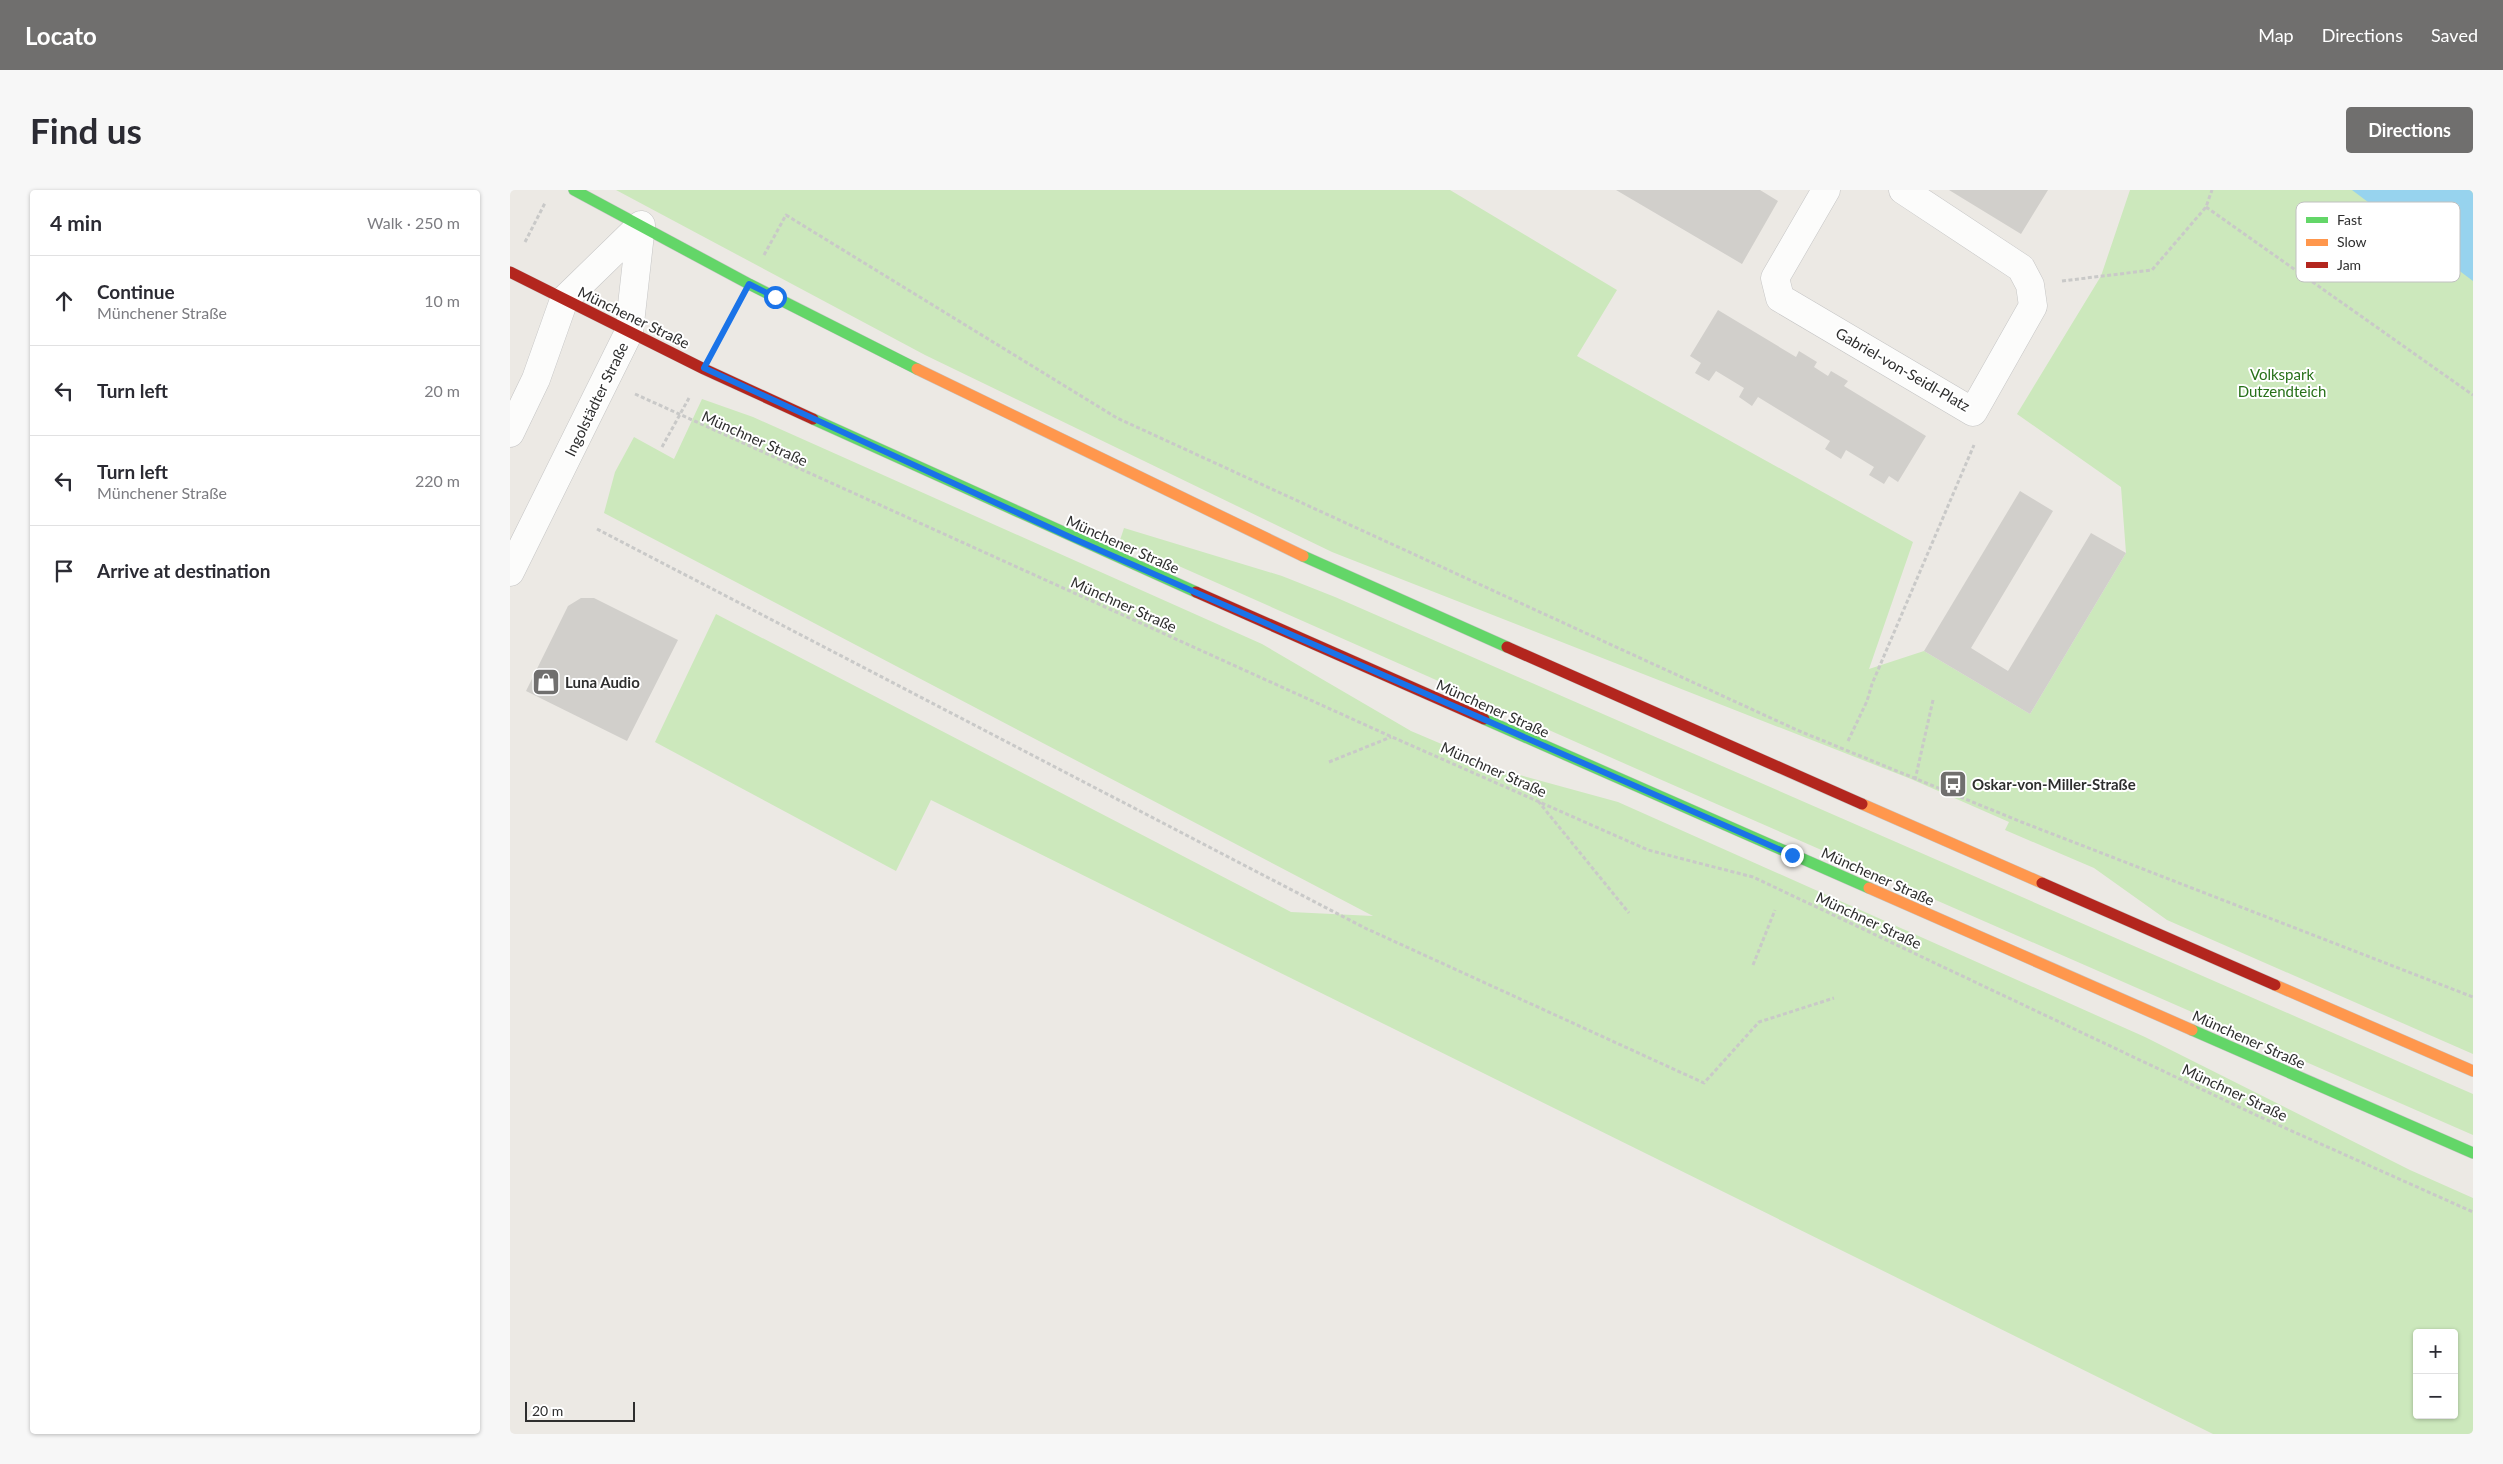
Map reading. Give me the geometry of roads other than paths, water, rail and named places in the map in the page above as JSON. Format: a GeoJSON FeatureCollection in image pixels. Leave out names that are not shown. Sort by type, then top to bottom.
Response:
{"type":"FeatureCollection","features":[{"type":"Feature","properties":{"kind":"main road"},"geometry":{"type":"LineString","coordinates":[[574,190],[749,284],[1017,419],[1262,538],[1907,824],[2473,1071]]}},
{"type":"Feature","properties":{"kind":"main road","name":"Münchener Straße"},"geometry":{"type":"LineString","coordinates":[[510,272],[704,368],[1072,538],[2473,1153]]}},
{"type":"Feature","properties":{"kind":"street","name":"Gabriel-von-Seidl-Platz"},"geometry":{"type":"LineString","coordinates":[[1826,190],[1775,278],[1780,298],[1973,412],[2033,306],[2030,285],[2021,268],[1902,190]]}},
{"type":"Feature","properties":{"kind":"street"},"geometry":{"type":"LineString","coordinates":[[510,433],[536,379],[564,300],[641,225]]}},
{"type":"Feature","properties":{"kind":"street","name":"Ingolstädter Straße"},"geometry":{"type":"LineString","coordinates":[[510,572],[629,332],[641,225]]}},
{"type":"Feature","properties":{"kind":"water"},"geometry":{"type":"Polygon","coordinates":[[[2352,190],[2473,190],[2473,281],[2460,271],[2460,202],[2368,202],[2352,190]]]}},
{"type":"Feature","properties":{"kind":"place","name":"Luna Audio"},"geometry":{"type":"Point","coordinates":[546,682]}},
{"type":"Feature","properties":{"kind":"place","name":"Oskar-von-Miller-Straße"},"geometry":{"type":"Point","coordinates":[1953,784]}},
{"type":"Feature","properties":{"kind":"park label","name":"Volkspark Dutzendteich"},"geometry":{"type":"Point","coordinates":[2282,382]}}]}
